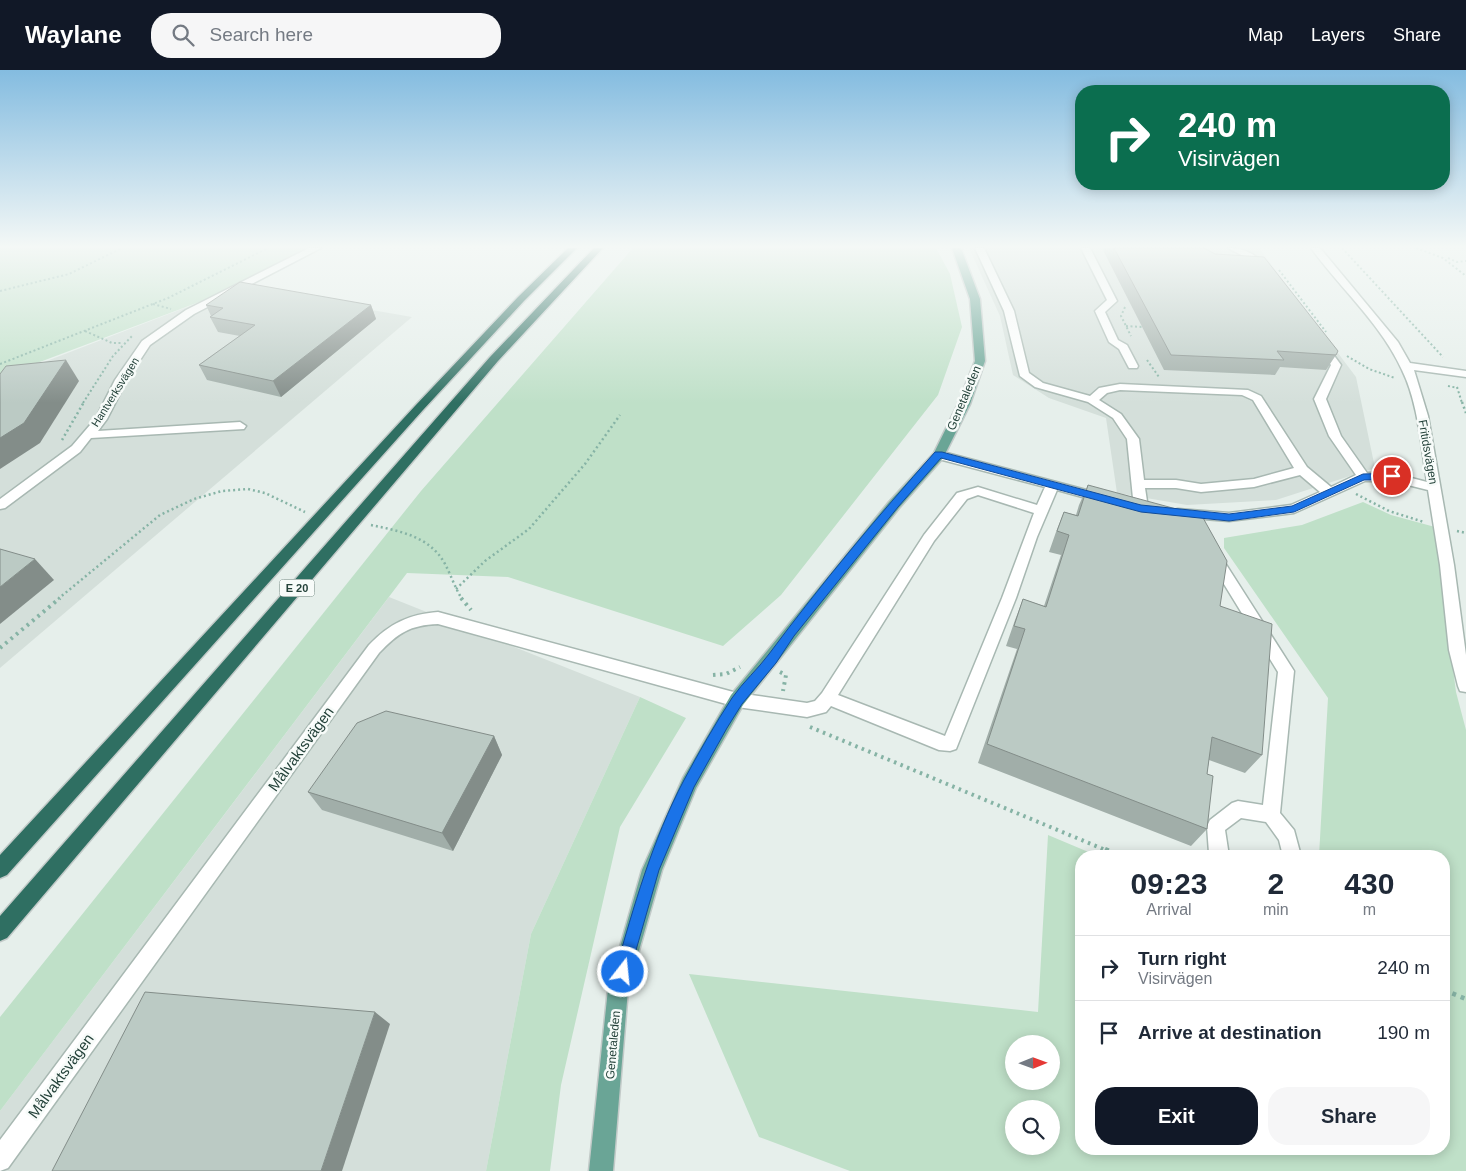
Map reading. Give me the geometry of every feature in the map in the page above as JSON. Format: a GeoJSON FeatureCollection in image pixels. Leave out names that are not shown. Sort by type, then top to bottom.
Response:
{"type":"FeatureCollection","features":[{"type":"Feature","properties":{"kind":"highway","name":"E 20"},"geometry":{"type":"LineString","coordinates":[[0,869],[438,386],[521,299]]}},
{"type":"Feature","properties":{"kind":"highway","name":"E 20"},"geometry":{"type":"LineString","coordinates":[[0,932],[494,359],[550,299]]}},
{"type":"Feature","properties":{"kind":"main road","name":"Genetaleden"},"geometry":{"type":"LineString","coordinates":[[601,1171],[618,989],[652,870],[689,784],[737,700],[894,505],[939,454],[964,404],[980,361],[975,299]]}},
{"type":"Feature","properties":{"kind":"street","name":"Hantverksvägen"},"geometry":{"type":"LineString","coordinates":[[0,505],[76,449],[101,419],[121,380],[146,343],[190,312],[215,299]]}},
{"type":"Feature","properties":{"kind":"street"},"geometry":{"type":"LineString","coordinates":[[1003,299],[1009,311],[1024,374],[1039,386],[1092,400],[1117,416],[1133,439],[1141,508]]}},
{"type":"Feature","properties":{"kind":"street"},"geometry":{"type":"LineString","coordinates":[[1111,299],[1112,301],[1100,311],[1114,342],[1124,347],[1133,366]]}},
{"type":"Feature","properties":{"kind":"street","name":"Fritidsvägen"},"geometry":{"type":"LineString","coordinates":[[1357,299],[1394,344],[1406,366],[1422,416],[1441,526],[1457,650],[1466,686]]}},
{"type":"Feature","properties":{"kind":"street"},"geometry":{"type":"LineString","coordinates":[[1313,335],[1336,365],[1320,399],[1335,436],[1363,477]]}},
{"type":"Feature","properties":{"kind":"street"},"geometry":{"type":"LineString","coordinates":[[1406,366],[1466,374]]}},
{"type":"Feature","properties":{"kind":"street"},"geometry":{"type":"LineString","coordinates":[[1092,400],[1103,390],[1120,387],[1244,392],[1257,398],[1302,470],[1335,489]]}},
{"type":"Feature","properties":{"kind":"street"},"geometry":{"type":"LineString","coordinates":[[88,435],[240,426]]}},
{"type":"Feature","properties":{"kind":"street"},"geometry":{"type":"LineString","coordinates":[[939,454],[1114,502]]}},
{"type":"Feature","properties":{"kind":"street"},"geometry":{"type":"LineString","coordinates":[[1138,484],[1176,484],[1200,488],[1254,483],[1302,470]]}},
{"type":"Feature","properties":{"kind":"street"},"geometry":{"type":"LineString","coordinates":[[1169,512],[1229,517],[1294,509],[1363,477],[1392,476],[1434,488]]}},
{"type":"Feature","properties":{"kind":"street"},"geometry":{"type":"LineString","coordinates":[[1042,511],[978,491],[962,496],[929,538],[828,698],[938,744],[950,744],[1009,598],[1030,537],[1042,511],[1052,486]]}},
{"type":"Feature","properties":{"kind":"street"},"geometry":{"type":"LineString","coordinates":[[1188,514],[1198,531]]}},
{"type":"Feature","properties":{"kind":"street"},"geometry":{"type":"LineString","coordinates":[[1209,547],[1286,670],[1271,815]]}},
{"type":"Feature","properties":{"kind":"street","name":"Målvaktsvägen"},"geometry":{"type":"LineString","coordinates":[[0,1160],[374,649],[387,634],[398,626],[424,618],[438,618],[737,700],[807,710],[820,707],[828,698]]}},
{"type":"Feature","properties":{"kind":"street"},"geometry":{"type":"LineString","coordinates":[[1218,850],[1216,826],[1238,809],[1271,815],[1287,836],[1290,850]]}},
{"type":"Feature","properties":{"kind":"path"},"geometry":{"type":"LineString","coordinates":[[0,364],[162,299]]}},
{"type":"Feature","properties":{"kind":"path"},"geometry":{"type":"LineString","coordinates":[[1120,299],[1125,308],[1121,316],[1132,339]]}},
{"type":"Feature","properties":{"kind":"path"},"geometry":{"type":"LineString","coordinates":[[1301,299],[1330,338]]}},
{"type":"Feature","properties":{"kind":"path"},"geometry":{"type":"LineString","coordinates":[[1389,299],[1448,363],[1465,405],[1466,413]]}},
{"type":"Feature","properties":{"kind":"path"},"geometry":{"type":"LineString","coordinates":[[153,304],[177,310]]}},
{"type":"Feature","properties":{"kind":"path"},"geometry":{"type":"LineString","coordinates":[[1126,326],[1142,327]]}},
{"type":"Feature","properties":{"kind":"path"},"geometry":{"type":"LineString","coordinates":[[85,331],[112,343],[122,343]]}},
{"type":"Feature","properties":{"kind":"path"},"geometry":{"type":"LineString","coordinates":[[1341,350],[1347,356],[1369,369],[1390,377],[1458,388]]}},
{"type":"Feature","properties":{"kind":"path"},"geometry":{"type":"LineString","coordinates":[[1143,354],[1166,389]]}},
{"type":"Feature","properties":{"kind":"path"},"geometry":{"type":"LineString","coordinates":[[456,589],[486,561],[530,529],[585,464],[620,415]]}},
{"type":"Feature","properties":{"kind":"path"},"geometry":{"type":"LineString","coordinates":[[1335,489],[1389,511],[1466,533]]}},
{"type":"Feature","properties":{"kind":"path"},"geometry":{"type":"LineString","coordinates":[[0,648],[160,515],[186,500],[230,491],[251,490],[274,497],[284,504],[305,512]]}},
{"type":"Feature","properties":{"kind":"path"},"geometry":{"type":"LineString","coordinates":[[370,524],[400,531],[427,542],[439,551],[445,560],[456,589],[468,608],[473,611]]}},
{"type":"Feature","properties":{"kind":"path"},"geometry":{"type":"LineString","coordinates":[[709,676],[726,674],[742,665]]}},
{"type":"Feature","properties":{"kind":"path"},"geometry":{"type":"LineString","coordinates":[[766,665],[786,674],[783,694],[786,708],[792,718],[798,722],[1107,850]]}},
{"type":"Feature","properties":{"kind":"path"},"geometry":{"type":"LineString","coordinates":[[1450,993],[1466,1000]]}},
{"type":"Feature","properties":{"kind":"shaded area"},"geometry":{"type":"Polygon","coordinates":[[[207,299],[310,299],[412,317],[0,668],[0,379],[207,299]]]}},
{"type":"Feature","properties":{"kind":"shaded area"},"geometry":{"type":"Polygon","coordinates":[[[992,299],[1298,299],[1356,377],[1375,468],[1276,500],[1187,505],[1117,493],[1106,418],[1049,398],[1013,375],[1000,316],[992,299]]]}},
{"type":"Feature","properties":{"kind":"shaded area"},"geometry":{"type":"Polygon","coordinates":[[[389,597],[640,697],[531,934],[486,1171],[0,1171],[0,1111],[389,597]]]}},
{"type":"Feature","properties":{"kind":"green space"},"geometry":{"type":"Polygon","coordinates":[[[0,299],[206,299],[0,377],[0,299]]]}},
{"type":"Feature","properties":{"kind":"green space"},"geometry":{"type":"Polygon","coordinates":[[[588,299],[956,299],[962,327],[938,395],[781,595],[723,646],[508,577],[407,573],[0,1111],[0,1017],[421,491],[588,299]]]}},
{"type":"Feature","properties":{"kind":"green space"},"geometry":{"type":"Polygon","coordinates":[[[1363,502],[1391,515],[1435,527],[1456,692],[1466,730],[1466,1171],[850,1171],[759,1137],[689,974],[1038,1012],[1048,835],[1084,850],[1075,850],[1075,1155],[1450,1155],[1450,850],[1319,850],[1328,698],[1224,548],[1224,538],[1302,525],[1363,502]]]}},
{"type":"Feature","properties":{"kind":"green space"},"geometry":{"type":"Polygon","coordinates":[[[640,697],[686,718],[620,827],[561,1085],[550,1171],[486,1171],[531,934],[640,697]]]}},
{"type":"Feature","properties":{"kind":"building"},"geometry":{"type":"Polygon","coordinates":[[[214,299],[339,299],[371,305],[273,381],[199,365],[255,325],[210,317],[223,308],[206,305],[214,299]]]}},
{"type":"Feature","properties":{"kind":"building"},"geometry":{"type":"Polygon","coordinates":[[[1141,299],[1297,299],[1338,351],[1336,355],[1277,351],[1284,360],[1171,355],[1141,299]]]}},
{"type":"Feature","properties":{"kind":"building"},"geometry":{"type":"Polygon","coordinates":[[[66,360],[24,423],[0,438],[0,374],[6,366],[66,360]]]}},
{"type":"Feature","properties":{"kind":"building"},"geometry":{"type":"Polygon","coordinates":[[[1088,485],[1202,516],[1227,561],[1220,606],[1272,624],[1262,755],[1212,737],[1207,774],[1213,776],[1207,829],[987,744],[1025,629],[1014,626],[1023,599],[1046,607],[1069,535],[1057,531],[1064,512],[1078,516],[1088,485]]]}},
{"type":"Feature","properties":{"kind":"building"},"geometry":{"type":"Polygon","coordinates":[[[0,549],[35,559],[0,587],[0,549]]]}},
{"type":"Feature","properties":{"kind":"building"},"geometry":{"type":"Polygon","coordinates":[[[386,711],[494,736],[442,833],[308,792],[357,723],[386,711]]]}},
{"type":"Feature","properties":{"kind":"building"},"geometry":{"type":"Polygon","coordinates":[[[145,992],[375,1012],[321,1171],[52,1171],[145,992]]]}},
{"type":"Feature","properties":{"kind":"route"},"geometry":{"type":"LineString","coordinates":[[623,972],[652,870],[689,784],[737,700],[772,660],[790,633],[894,505],[939,454],[1052,486],[1141,508],[1229,517],[1294,509],[1363,477],[1392,476]]}}]}
